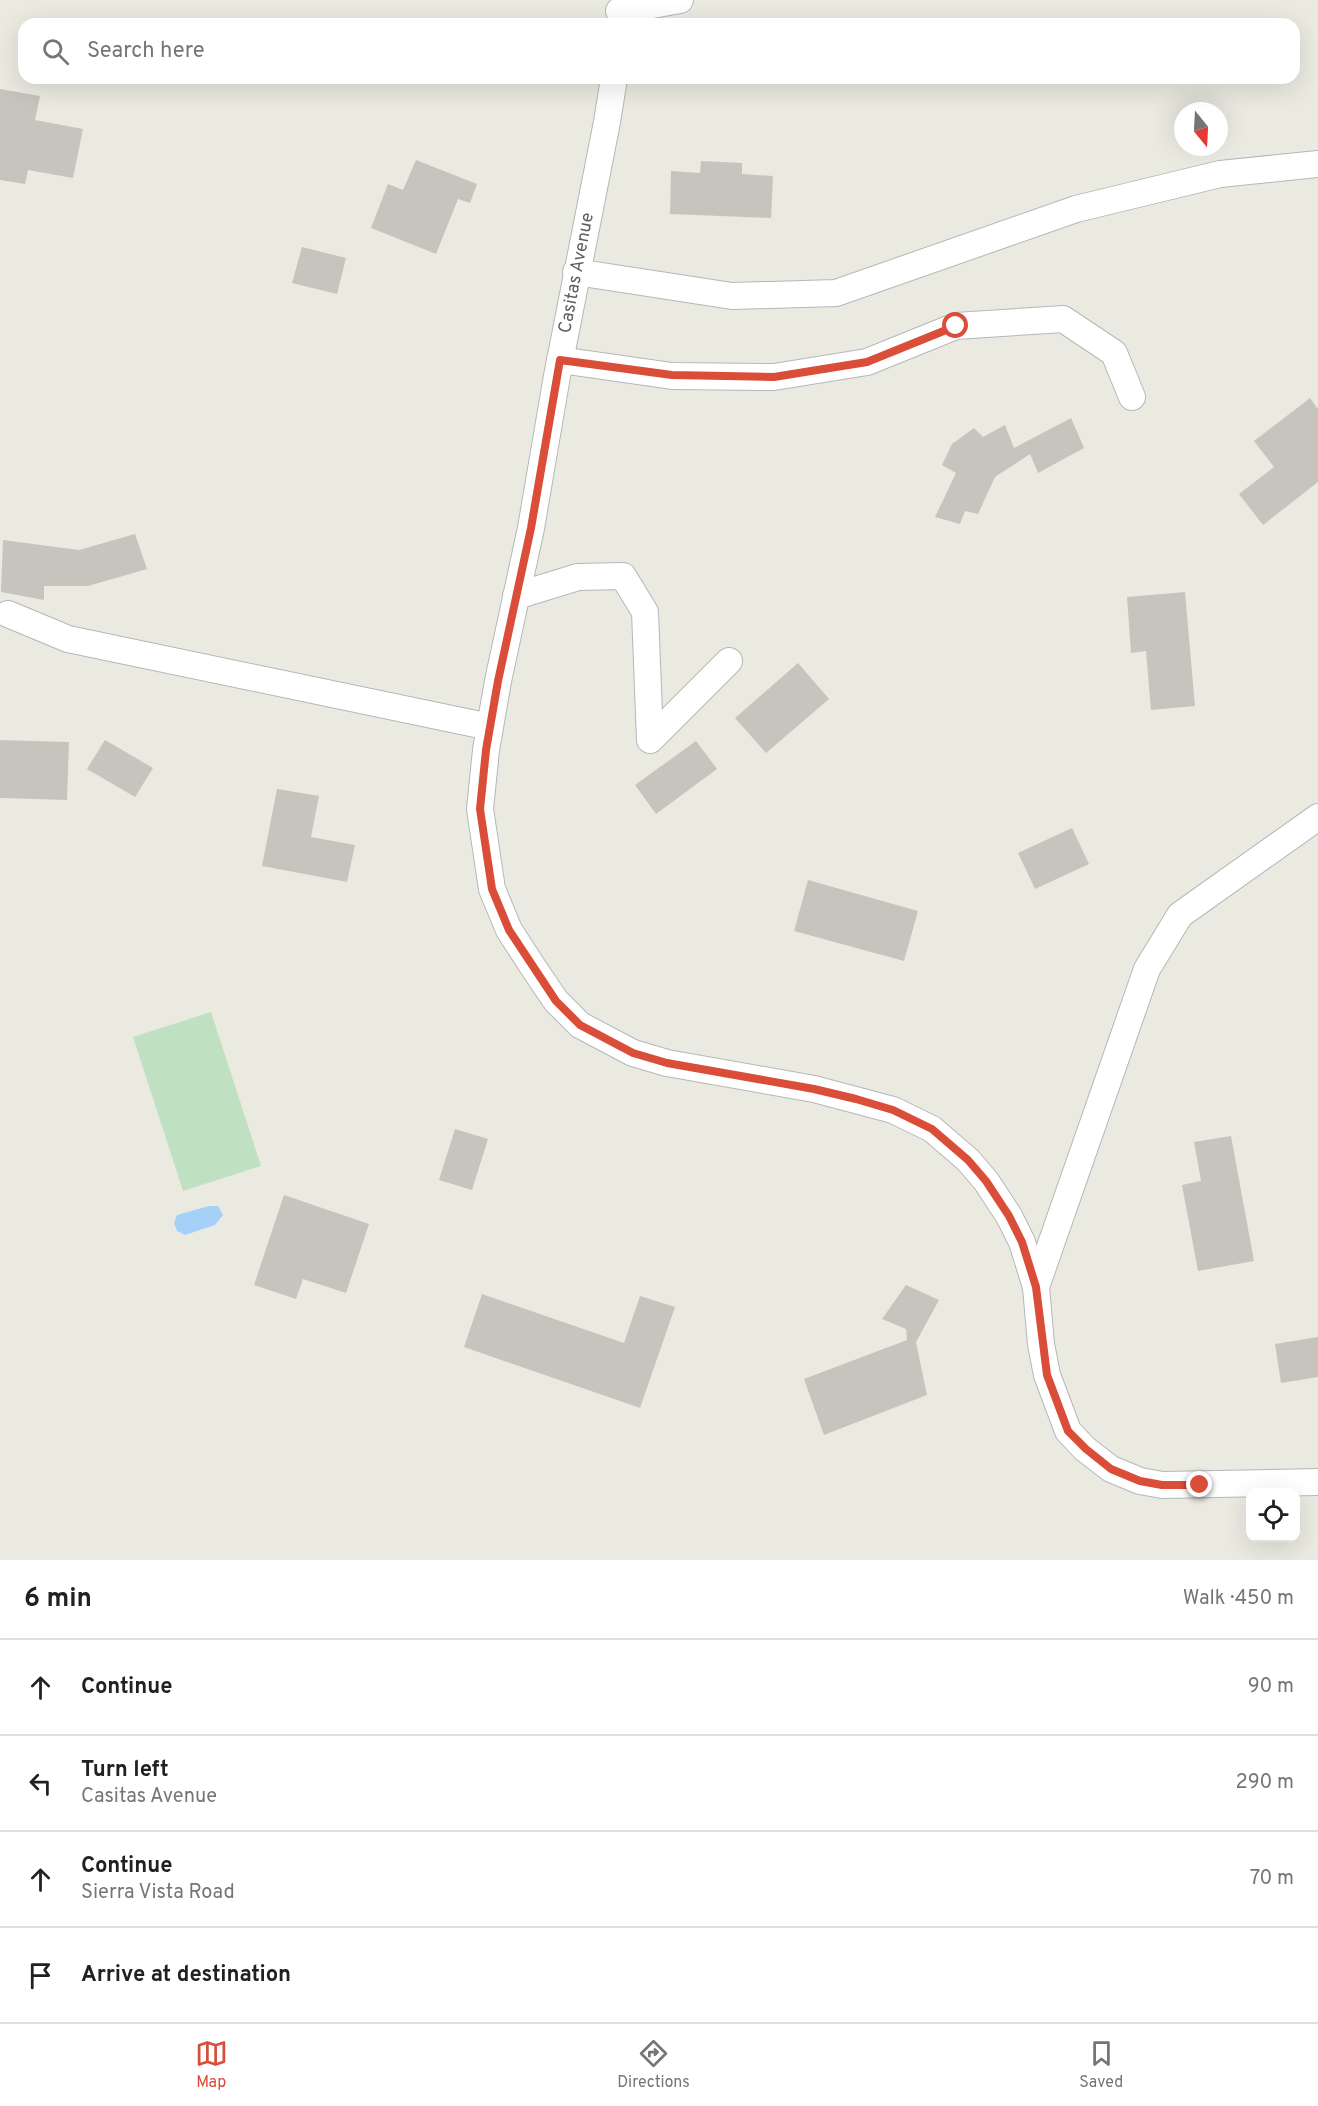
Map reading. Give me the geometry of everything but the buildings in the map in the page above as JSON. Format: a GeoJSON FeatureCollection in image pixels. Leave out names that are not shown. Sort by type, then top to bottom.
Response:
{"type":"FeatureCollection","features":[{"type":"Feature","properties":{"kind":"street"},"geometry":{"type":"LineString","coordinates":[[619,12],[680,0]]}},
{"type":"Feature","properties":{"kind":"street","name":"Casitas Avenue"},"geometry":{"type":"LineString","coordinates":[[613,84],[576,272],[531,528],[486,750],[480,809],[492,889],[509,930],[556,1001],[580,1025],[633,1053],[667,1063],[814,1089],[893,1110],[932,1129],[968,1160],[998,1199],[1022,1242],[1036,1287],[1047,1375],[1068,1431],[1111,1469],[1140,1481],[1162,1485],[1318,1482]]}},
{"type":"Feature","properties":{"kind":"street"},"geometry":{"type":"LineString","coordinates":[[576,272],[732,296],[836,292],[1076,208],[1220,174],[1318,164]]}},
{"type":"Feature","properties":{"kind":"street"},"geometry":{"type":"LineString","coordinates":[[560,360],[672,375],[774,377],[867,362],[956,326],[1063,319],[1114,353],[1132,397]]}},
{"type":"Feature","properties":{"kind":"street"},"geometry":{"type":"LineString","coordinates":[[516,596],[578,577],[623,576],[645,612],[650,740],[729,661]]}},
{"type":"Feature","properties":{"kind":"street"},"geometry":{"type":"LineString","coordinates":[[8,614],[68,639],[490,727]]}},
{"type":"Feature","properties":{"kind":"street"},"geometry":{"type":"LineString","coordinates":[[1036,1287],[1147,969],[1180,915],[1318,817]]}},
{"type":"Feature","properties":{"kind":"green space"},"geometry":{"type":"Polygon","coordinates":[[[211,1012],[261,1166],[183,1191],[133,1037],[211,1012]]]}},
{"type":"Feature","properties":{"kind":"water"},"geometry":{"type":"Polygon","coordinates":[[[209,1206],[218,1206],[223,1215],[215,1225],[185,1235],[177,1231],[174,1223],[177,1215],[209,1206]]]}},
{"type":"Feature","properties":{"kind":"route"},"geometry":{"type":"LineString","coordinates":[[956,326],[867,362],[774,377],[672,375],[560,360],[531,528],[498,681],[486,750],[480,809],[492,889],[509,930],[556,1001],[580,1025],[633,1053],[667,1063],[814,1089],[856,1099],[893,1110],[932,1129],[968,1160],[986,1181],[1009,1216],[1022,1242],[1036,1287],[1041,1344],[1047,1375],[1068,1431],[1111,1469],[1140,1481],[1162,1485],[1200,1485]]}}]}
